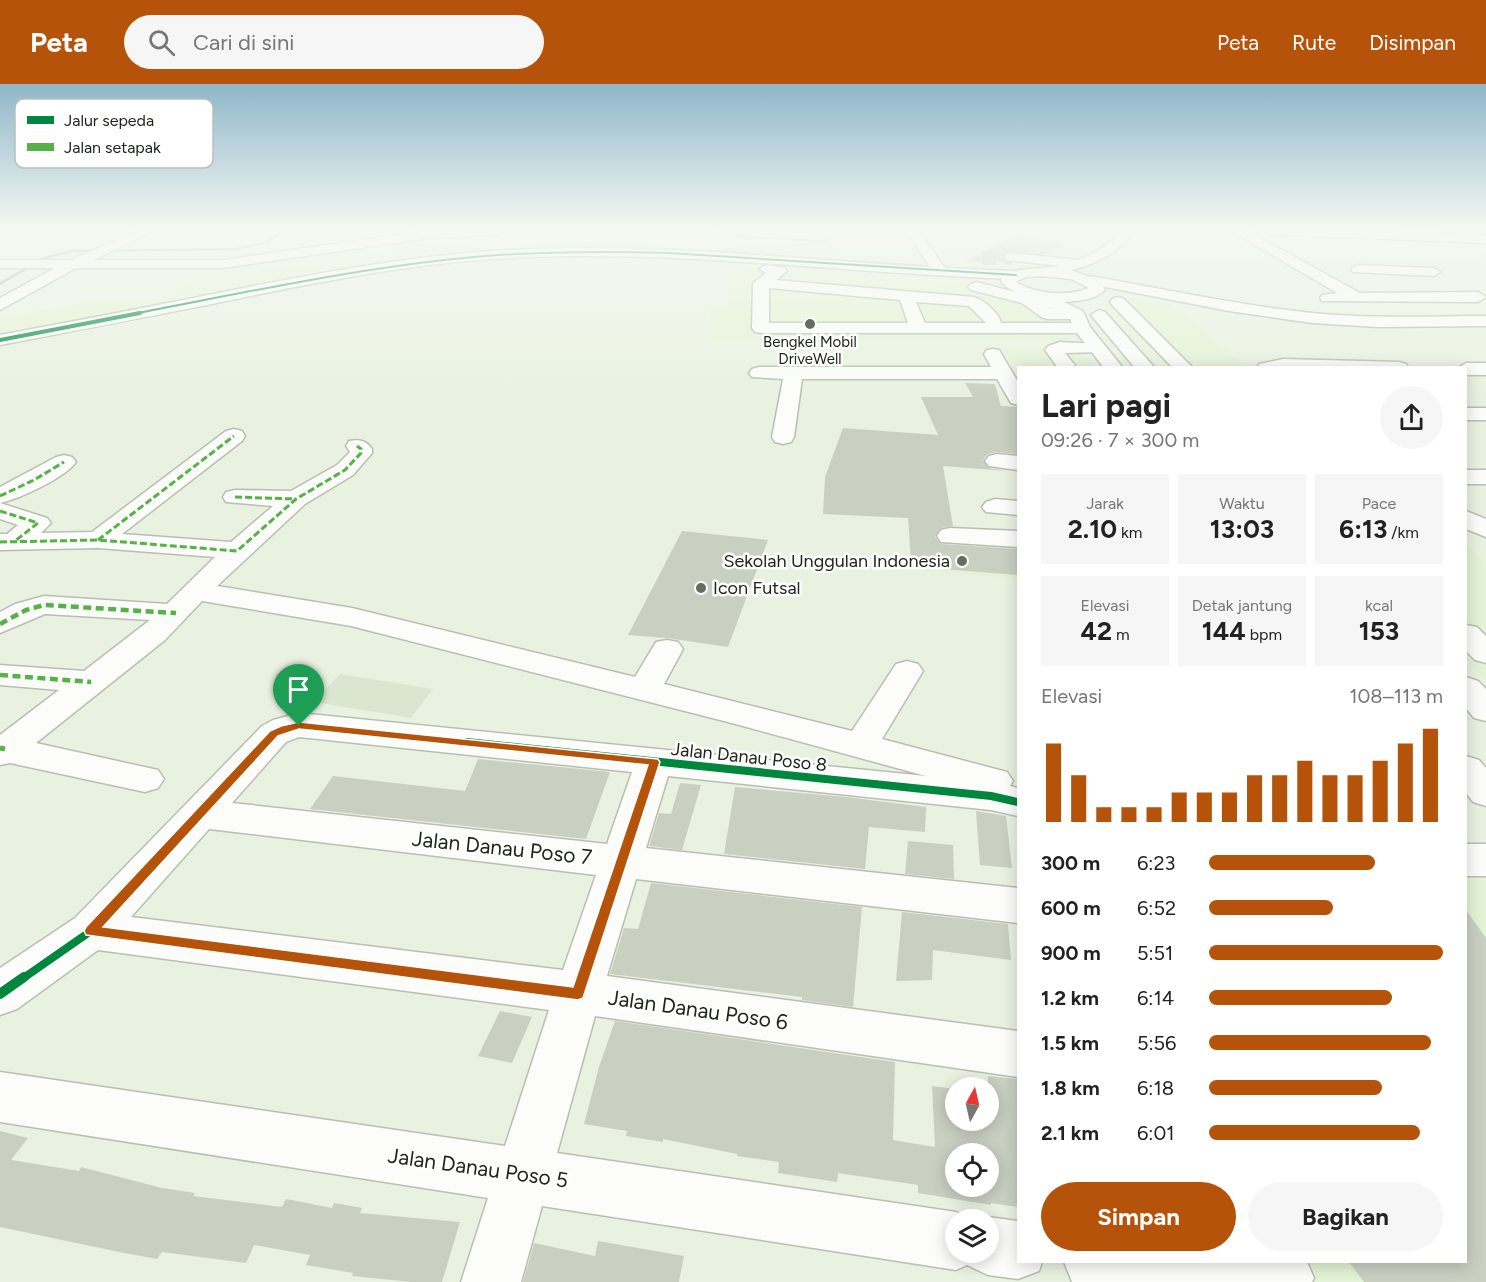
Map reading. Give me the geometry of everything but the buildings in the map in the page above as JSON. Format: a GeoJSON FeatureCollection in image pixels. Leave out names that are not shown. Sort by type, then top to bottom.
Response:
{"type":"FeatureCollection","features":[{"type":"Feature","properties":{"kind":"street"},"geometry":{"type":"LineString","coordinates":[[0,305],[34,286]]}},
{"type":"Feature","properties":{"kind":"street"},"geometry":{"type":"LineString","coordinates":[[2,336],[266,286]]}},
{"type":"Feature","properties":{"kind":"street"},"geometry":{"type":"LineString","coordinates":[[0,350],[312,286]]}},
{"type":"Feature","properties":{"kind":"street"},"geometry":{"type":"LineString","coordinates":[[773,286],[761,328],[1002,328],[1052,322],[1087,333]]}},
{"type":"Feature","properties":{"kind":"street"},"geometry":{"type":"LineString","coordinates":[[835,286],[906,296],[974,302],[1002,328]]}},
{"type":"Feature","properties":{"kind":"street"},"geometry":{"type":"LineString","coordinates":[[846,289],[850,286]]}},
{"type":"Feature","properties":{"kind":"street"},"geometry":{"type":"LineString","coordinates":[[965,286],[984,288],[1028,300],[1052,322]]}},
{"type":"Feature","properties":{"kind":"street"},"geometry":{"type":"LineString","coordinates":[[1022,286],[1087,333],[1112,366]]}},
{"type":"Feature","properties":{"kind":"street"},"geometry":{"type":"LineString","coordinates":[[1084,286],[1090,293],[1102,320],[1144,366]]}},
{"type":"Feature","properties":{"kind":"street"},"geometry":{"type":"LineString","coordinates":[[1090,293],[1096,286]]}},
{"type":"Feature","properties":{"kind":"street"},"geometry":{"type":"LineString","coordinates":[[1335,286],[1357,298]]}},
{"type":"Feature","properties":{"kind":"street"},"geometry":{"type":"LineString","coordinates":[[1421,286],[1445,297]]}},
{"type":"Feature","properties":{"kind":"street"},"geometry":{"type":"LineString","coordinates":[[846,289],[860,327]]}},
{"type":"Feature","properties":{"kind":"street"},"geometry":{"type":"LineString","coordinates":[[1090,293],[1354,320],[1486,321]]}},
{"type":"Feature","properties":{"kind":"street"},"geometry":{"type":"LineString","coordinates":[[1035,294],[1058,297],[1090,293],[1125,294],[1274,320],[1366,329],[1486,330]]}},
{"type":"Feature","properties":{"kind":"street"},"geometry":{"type":"LineString","coordinates":[[906,296],[919,327]]}},
{"type":"Feature","properties":{"kind":"street"},"geometry":{"type":"LineString","coordinates":[[1311,298],[1478,297]]}},
{"type":"Feature","properties":{"kind":"street"},"geometry":{"type":"LineString","coordinates":[[1118,302],[1182,366]]}},
{"type":"Feature","properties":{"kind":"street"},"geometry":{"type":"LineString","coordinates":[[1424,321],[1440,330]]}},
{"type":"Feature","properties":{"kind":"street"},"geometry":{"type":"LineString","coordinates":[[1066,366],[1054,350],[1087,333]]}},
{"type":"Feature","properties":{"kind":"street"},"geometry":{"type":"LineString","coordinates":[[1017,397],[991,350],[993,346],[1087,333]]}},
{"type":"Feature","properties":{"kind":"street"},"geometry":{"type":"LineString","coordinates":[[1119,338],[1155,338]]}},
{"type":"Feature","properties":{"kind":"street"},"geometry":{"type":"LineString","coordinates":[[1467,369],[1486,369]]}},
{"type":"Feature","properties":{"kind":"street"},"geometry":{"type":"LineString","coordinates":[[759,373],[1003,373]]}},
{"type":"Feature","properties":{"kind":"street"},"geometry":{"type":"LineString","coordinates":[[783,437],[793,374]]}},
{"type":"Feature","properties":{"kind":"street"},"geometry":{"type":"LineString","coordinates":[[1467,414],[1486,414]]}},
{"type":"Feature","properties":{"kind":"street"},"geometry":{"type":"LineString","coordinates":[[98,540],[234,436]]}},
{"type":"Feature","properties":{"kind":"street"},"geometry":{"type":"LineString","coordinates":[[2,750],[92,682],[187,602],[237,551],[296,499],[345,470],[361,453],[361,449],[357,446]]}},
{"type":"Feature","properties":{"kind":"street"},"geometry":{"type":"LineString","coordinates":[[0,496],[34,480],[64,462]]}},
{"type":"Feature","properties":{"kind":"street"},"geometry":{"type":"LineString","coordinates":[[1467,477],[1486,477]]}},
{"type":"Feature","properties":{"kind":"street"},"geometry":{"type":"LineString","coordinates":[[235,496],[296,499]]}},
{"type":"Feature","properties":{"kind":"street"},"geometry":{"type":"LineString","coordinates":[[0,511],[38,523],[7,542]]}},
{"type":"Feature","properties":{"kind":"street"},"geometry":{"type":"LineString","coordinates":[[1467,520],[1486,529]]}},
{"type":"Feature","properties":{"kind":"street"},"geometry":{"type":"LineString","coordinates":[[950,536],[1017,539]]}},
{"type":"Feature","properties":{"kind":"street"},"geometry":{"type":"LineString","coordinates":[[7,542],[98,540],[237,551]]}},
{"type":"Feature","properties":{"kind":"street"},"geometry":{"type":"LineString","coordinates":[[0,624],[26,610],[45,604],[187,602],[352,617],[861,745],[1017,797]]}},
{"type":"Feature","properties":{"kind":"street"},"geometry":{"type":"LineString","coordinates":[[644,691],[667,649]]}},
{"type":"Feature","properties":{"kind":"street"},"geometry":{"type":"LineString","coordinates":[[861,745],[907,671]]}},
{"type":"Feature","properties":{"kind":"street"},"geometry":{"type":"LineString","coordinates":[[0,675],[92,682]]}},
{"type":"Feature","properties":{"kind":"street"},"geometry":{"type":"LineString","coordinates":[[1467,689],[1486,710]]}},
{"type":"Feature","properties":{"kind":"street","name":"Jalan Danau Poso 8"},"geometry":{"type":"LineString","coordinates":[[200,814],[274,734],[285,728],[299,726],[1017,797]]}},
{"type":"Feature","properties":{"kind":"street"},"geometry":{"type":"LineString","coordinates":[[2,750],[145,779]]}},
{"type":"Feature","properties":{"kind":"street"},"geometry":{"type":"LineString","coordinates":[[491,1282],[578,993],[654,762]]}},
{"type":"Feature","properties":{"kind":"street"},"geometry":{"type":"LineString","coordinates":[[0,994],[91,931],[200,814]]}},
{"type":"Feature","properties":{"kind":"street","name":"Jalan Danau Poso 7"},"geometry":{"type":"LineString","coordinates":[[200,814],[1017,906]]}},
{"type":"Feature","properties":{"kind":"street"},"geometry":{"type":"LineString","coordinates":[[1467,860],[1486,860]]}},
{"type":"Feature","properties":{"kind":"street","name":"Jalan Danau Poso 6"},"geometry":{"type":"LineString","coordinates":[[91,931],[578,993],[1017,1054]]}},
{"type":"Feature","properties":{"kind":"street","name":"Jalan Danau Poso 5"},"geometry":{"type":"LineString","coordinates":[[0,1097],[945,1238]]}},
{"type":"Feature","properties":{"kind":"street"},"geometry":{"type":"LineString","coordinates":[[999,1247],[1017,1250]]}},
{"type":"Feature","properties":{"kind":"street"},"geometry":{"type":"LineString","coordinates":[[1099,1263],[1202,1280],[1281,1274]]}},
{"type":"Feature","properties":{"kind":"shaded area"},"geometry":{"type":"Polygon","coordinates":[[[260,286],[25,335],[0,335],[0,319],[92,301],[166,300],[177,293],[166,287],[260,286]]]}},
{"type":"Feature","properties":{"kind":"shaded area"},"geometry":{"type":"Polygon","coordinates":[[[730,286],[978,286],[999,290],[1042,307],[1071,340],[712,341],[711,307],[727,306],[730,286]]]}},
{"type":"Feature","properties":{"kind":"shaded area"},"geometry":{"type":"Polygon","coordinates":[[[1120,297],[1170,304],[1247,366],[1169,366],[1109,307],[1108,300],[1120,297]]]}},
{"type":"Feature","properties":{"kind":"shaded area"},"geometry":{"type":"Polygon","coordinates":[[[1079,347],[1095,366],[1017,366],[1017,376],[998,348],[1079,347]]]}},
{"type":"Feature","properties":{"kind":"shaded area","name":"Sekolah Unggulan Indonesia"},"geometry":{"type":"Polygon","coordinates":[[[958,533],[1017,536],[1017,579],[905,568],[905,552],[958,555],[958,533]]]}},
{"type":"Feature","properties":{"kind":"shaded area"},"geometry":{"type":"Polygon","coordinates":[[[1467,546],[1486,562],[1486,680],[1467,661],[1467,546]]]}},
{"type":"Feature","properties":{"kind":"shaded area"},"geometry":{"type":"Polygon","coordinates":[[[340,674],[433,689],[411,718],[314,702],[340,674]]]}},
{"type":"Feature","properties":{"kind":"shaded area"},"geometry":{"type":"Polygon","coordinates":[[[1467,880],[1486,880],[1486,1282],[1294,1282],[1281,1263],[1467,1263],[1467,880]]]}},
{"type":"Feature","properties":{"kind":"marked path"},"geometry":{"type":"LineString","coordinates":[[98,540],[234,436]]}},
{"type":"Feature","properties":{"kind":"marked path"},"geometry":{"type":"LineString","coordinates":[[0,542],[98,540],[237,551],[296,499],[345,470],[361,453],[361,449],[357,446]]}},
{"type":"Feature","properties":{"kind":"marked path"},"geometry":{"type":"LineString","coordinates":[[0,496],[34,480],[64,462]]}},
{"type":"Feature","properties":{"kind":"marked path"},"geometry":{"type":"LineString","coordinates":[[235,497],[296,499]]}},
{"type":"Feature","properties":{"kind":"marked path"},"geometry":{"type":"LineString","coordinates":[[0,511],[38,523],[15,541]]}},
{"type":"Feature","properties":{"kind":"marked path"},"geometry":{"type":"LineString","coordinates":[[0,624],[26,610],[44,605],[176,613]]}},
{"type":"Feature","properties":{"kind":"marked path"},"geometry":{"type":"LineString","coordinates":[[0,675],[91,682]]}},
{"type":"Feature","properties":{"kind":"marked path"},"geometry":{"type":"LineString","coordinates":[[0,748],[5,749]]}},
{"type":"Feature","properties":{"kind":"cycle path"},"geometry":{"type":"LineString","coordinates":[[0,340],[278,286]]}},
{"type":"Feature","properties":{"kind":"cycle path"},"geometry":{"type":"LineString","coordinates":[[0,994],[91,931],[274,734],[285,728],[299,725],[991,796],[1017,802]]}},
{"type":"Feature","properties":{"kind":"place","name":"Bengkel Mobil DriveWell"},"geometry":{"type":"Point","coordinates":[810,324]}},
{"type":"Feature","properties":{"kind":"place","name":"Sekolah Unggulan Indonesia"},"geometry":{"type":"Point","coordinates":[962,561]}},
{"type":"Feature","properties":{"kind":"place","name":"Icon Futsal"},"geometry":{"type":"Point","coordinates":[701,588]}},
{"type":"Feature","properties":{"kind":"route"},"geometry":{"type":"LineString","coordinates":[[299,726],[654,762],[578,993],[91,931],[274,734],[285,728],[299,726]]}}]}
